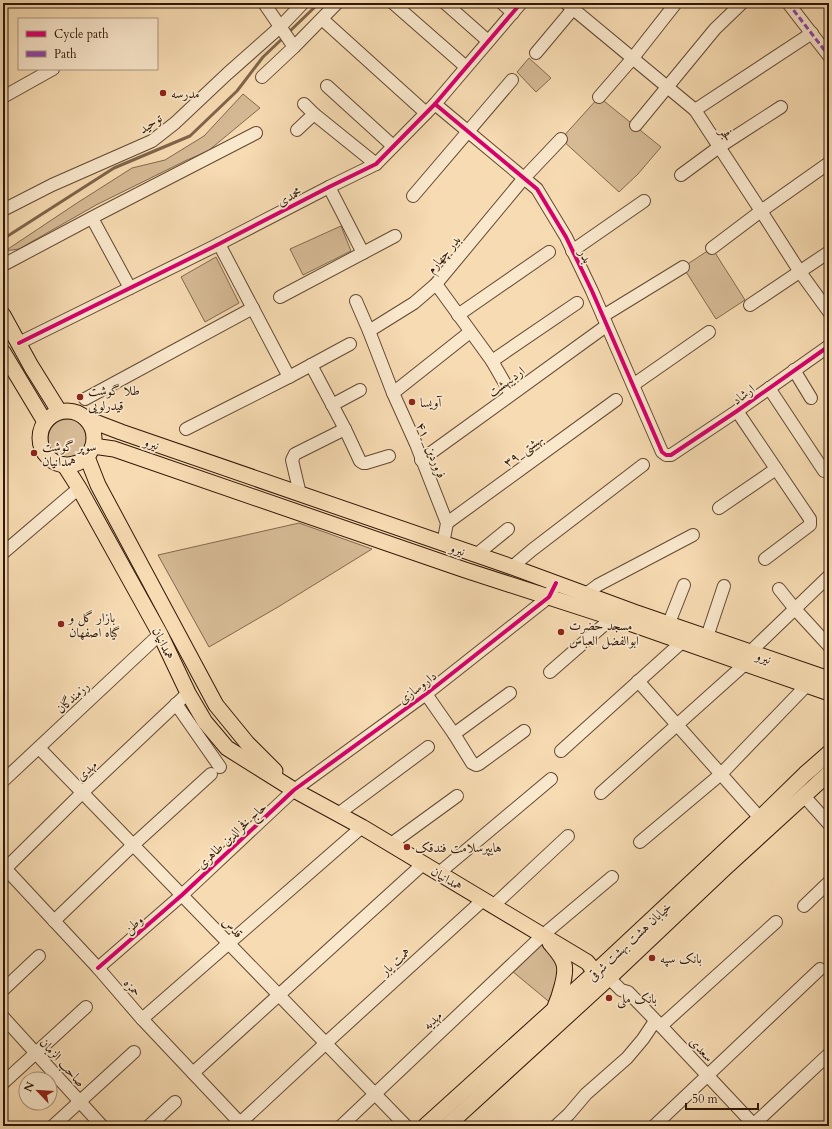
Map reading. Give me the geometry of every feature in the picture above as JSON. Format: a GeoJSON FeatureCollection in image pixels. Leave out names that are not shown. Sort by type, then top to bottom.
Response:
{"type":"FeatureCollection","features":[{"type":"Feature","properties":{"kind":"main road"},"geometry":{"type":"LineString","coordinates":[[3,315],[31,366],[59,411]]}},
{"type":"Feature","properties":{"kind":"main road"},"geometry":{"type":"LineString","coordinates":[[3,352],[45,422]]}},
{"type":"Feature","properties":{"kind":"main road"},"geometry":{"type":"LineString","coordinates":[[67,410],[81,414],[87,419],[92,427],[94,436],[90,452],[80,462],[65,466],[50,460],[44,454],[40,446],[39,438],[41,429],[51,415],[59,411],[67,410]]}},
{"type":"Feature","properties":{"kind":"main road","name":"نیرو"},"geometry":{"type":"LineString","coordinates":[[87,419],[512,567],[707,637],[806,686],[829,693]]}},
{"type":"Feature","properties":{"kind":"main road"},"geometry":{"type":"LineString","coordinates":[[114,449],[121,432]]}},
{"type":"Feature","properties":{"kind":"main road","name":"نیرو"},"geometry":{"type":"LineString","coordinates":[[90,452],[114,449],[465,570],[682,642],[829,679]]}},
{"type":"Feature","properties":{"kind":"main road","name":"همدانیان"},"geometry":{"type":"LineString","coordinates":[[90,452],[98,485],[216,705],[246,742],[294,790]]}},
{"type":"Feature","properties":{"kind":"main road","name":"همدانیان"},"geometry":{"type":"LineString","coordinates":[[65,466],[79,488],[160,634],[188,693],[205,722],[227,748],[294,790],[362,827],[602,970]]}},
{"type":"Feature","properties":{"kind":"main road","name":"خیابان هشت بهشت شرقی"},"geometry":{"type":"LineString","coordinates":[[447,1126],[589,996],[602,970],[805,774],[829,753]]}},
{"type":"Feature","properties":{"kind":"main road","name":"خیابان هشت بهشت شرقی"},"geometry":{"type":"LineString","coordinates":[[425,1126],[554,1009],[725,868],[829,773]]}},
{"type":"Feature","properties":{"kind":"main road"},"geometry":{"type":"LineString","coordinates":[[543,935],[557,951],[564,965],[564,978],[554,1009]]}},
{"type":"Feature","properties":{"kind":"street"},"geometry":{"type":"LineString","coordinates":[[264,3],[287,37]]}},
{"type":"Feature","properties":{"kind":"street","name":"توحید"},"geometry":{"type":"LineString","coordinates":[[3,210],[52,185],[152,141],[175,123],[227,74],[287,37],[303,3]]}},
{"type":"Feature","properties":{"kind":"street"},"geometry":{"type":"LineString","coordinates":[[262,77],[287,37],[322,19],[337,3]]}},
{"type":"Feature","properties":{"kind":"street"},"geometry":{"type":"LineString","coordinates":[[393,3],[466,68]]}},
{"type":"Feature","properties":{"kind":"street"},"geometry":{"type":"LineString","coordinates":[[445,3],[488,41]]}},
{"type":"Feature","properties":{"kind":"street"},"geometry":{"type":"LineString","coordinates":[[502,3],[512,12]]}},
{"type":"Feature","properties":{"kind":"street","name":"محمدی"},"geometry":{"type":"LineString","coordinates":[[19,343],[376,164],[435,104],[521,3]]}},
{"type":"Feature","properties":{"kind":"street"},"geometry":{"type":"LineString","coordinates":[[599,97],[632,59],[676,3]]}},
{"type":"Feature","properties":{"kind":"street"},"geometry":{"type":"LineString","coordinates":[[636,125],[715,29],[742,3]]}},
{"type":"Feature","properties":{"kind":"street"},"geometry":{"type":"LineString","coordinates":[[788,3],[829,56]]}},
{"type":"Feature","properties":{"kind":"street"},"geometry":{"type":"LineString","coordinates":[[536,54],[572,5]]}},
{"type":"Feature","properties":{"kind":"street","name":"فجر"},"geometry":{"type":"LineString","coordinates":[[572,5],[632,59],[695,110],[800,272],[829,312]]}},
{"type":"Feature","properties":{"kind":"street"},"geometry":{"type":"LineString","coordinates":[[322,19],[426,113]]}},
{"type":"Feature","properties":{"kind":"street"},"geometry":{"type":"LineString","coordinates":[[695,110],[812,33]]}},
{"type":"Feature","properties":{"kind":"street"},"geometry":{"type":"LineString","coordinates":[[3,97],[51,70]]}},
{"type":"Feature","properties":{"kind":"street"},"geometry":{"type":"LineString","coordinates":[[413,196],[512,80]]}},
{"type":"Feature","properties":{"kind":"street"},"geometry":{"type":"LineString","coordinates":[[327,86],[393,146]]}},
{"type":"Feature","properties":{"kind":"street"},"geometry":{"type":"LineString","coordinates":[[304,104],[314,114],[376,164]]}},
{"type":"Feature","properties":{"kind":"street","name":"بدر"},"geometry":{"type":"LineString","coordinates":[[435,104],[537,189],[566,237],[634,385],[662,452],[666,455]]}},
{"type":"Feature","properties":{"kind":"street"},"geometry":{"type":"LineString","coordinates":[[681,175],[719,147],[781,107]]}},
{"type":"Feature","properties":{"kind":"street"},"geometry":{"type":"LineString","coordinates":[[297,130],[314,114]]}},
{"type":"Feature","properties":{"kind":"street"},"geometry":{"type":"LineString","coordinates":[[3,265],[256,133]]}},
{"type":"Feature","properties":{"kind":"street","name":"بدر چهارم"},"geometry":{"type":"LineString","coordinates":[[369,331],[414,303],[436,284],[524,178],[561,139]]}},
{"type":"Feature","properties":{"kind":"street"},"geometry":{"type":"LineString","coordinates":[[712,248],[829,163]]}},
{"type":"Feature","properties":{"kind":"street"},"geometry":{"type":"LineString","coordinates":[[329,187],[363,253]]}},
{"type":"Feature","properties":{"kind":"street"},"geometry":{"type":"LineString","coordinates":[[572,251],[644,201]]}},
{"type":"Feature","properties":{"kind":"street"},"geometry":{"type":"LineString","coordinates":[[92,218],[130,288]]}},
{"type":"Feature","properties":{"kind":"street"},"geometry":{"type":"LineString","coordinates":[[280,297],[395,236]]}},
{"type":"Feature","properties":{"kind":"street"},"geometry":{"type":"LineString","coordinates":[[219,244],[289,377]]}},
{"type":"Feature","properties":{"kind":"street"},"geometry":{"type":"LineString","coordinates":[[458,315],[548,252]]}},
{"type":"Feature","properties":{"kind":"street"},"geometry":{"type":"LineString","coordinates":[[750,305],[829,252]]}},
{"type":"Feature","properties":{"kind":"street","name":"اردیبهشت"},"geometry":{"type":"LineString","coordinates":[[421,460],[511,394],[605,321],[683,267]]}},
{"type":"Feature","properties":{"kind":"street"},"geometry":{"type":"LineString","coordinates":[[436,284],[492,361],[511,394]]}},
{"type":"Feature","properties":{"kind":"street","name":"۴۱ _فروردین"},"geometry":{"type":"LineString","coordinates":[[356,301],[393,393],[416,444],[447,523]]}},
{"type":"Feature","properties":{"kind":"street"},"geometry":{"type":"LineString","coordinates":[[492,361],[577,303]]}},
{"type":"Feature","properties":{"kind":"street"},"geometry":{"type":"LineString","coordinates":[[85,400],[252,308]]}},
{"type":"Feature","properties":{"kind":"street"},"geometry":{"type":"LineString","coordinates":[[393,393],[470,332]]}},
{"type":"Feature","properties":{"kind":"street"},"geometry":{"type":"LineString","coordinates":[[634,385],[709,332]]}},
{"type":"Feature","properties":{"kind":"street"},"geometry":{"type":"LineString","coordinates":[[186,429],[311,366],[350,344]]}},
{"type":"Feature","properties":{"kind":"street","name":"ارشاد"},"geometry":{"type":"LineString","coordinates":[[666,455],[671,455],[737,411],[829,346]]}},
{"type":"Feature","properties":{"kind":"street"},"geometry":{"type":"LineString","coordinates":[[311,366],[345,429],[360,461],[366,463],[389,456]]}},
{"type":"Feature","properties":{"kind":"street"},"geometry":{"type":"LineString","coordinates":[[794,370],[811,398]]}},
{"type":"Feature","properties":{"kind":"street"},"geometry":{"type":"LineString","coordinates":[[769,388],[824,470],[829,472]]}},
{"type":"Feature","properties":{"kind":"street"},"geometry":{"type":"LineString","coordinates":[[332,405],[360,390]]}},
{"type":"Feature","properties":{"kind":"street","name":"۳۹_بهشتی"},"geometry":{"type":"LineString","coordinates":[[447,523],[616,400]]}},
{"type":"Feature","properties":{"kind":"street"},"geometry":{"type":"LineString","coordinates":[[737,411],[810,519],[810,525],[765,559]]}},
{"type":"Feature","properties":{"kind":"street"},"geometry":{"type":"LineString","coordinates":[[300,494],[292,460],[293,456],[345,429]]}},
{"type":"Feature","properties":{"kind":"street"},"geometry":{"type":"LineString","coordinates":[[512,567],[538,545],[643,465]]}},
{"type":"Feature","properties":{"kind":"street"},"geometry":{"type":"LineString","coordinates":[[719,508],[776,469]]}},
{"type":"Feature","properties":{"kind":"street"},"geometry":{"type":"LineString","coordinates":[[3,553],[79,488]]}},
{"type":"Feature","properties":{"kind":"street"},"geometry":{"type":"LineString","coordinates":[[443,544],[447,523]]}},
{"type":"Feature","properties":{"kind":"street"},"geometry":{"type":"LineString","coordinates":[[476,555],[508,529]]}},
{"type":"Feature","properties":{"kind":"street"},"geometry":{"type":"LineString","coordinates":[[586,594],[598,585],[693,535]]}},
{"type":"Feature","properties":{"kind":"street"},"geometry":{"type":"LineString","coordinates":[[601,793],[678,726],[829,576]]}},
{"type":"Feature","properties":{"kind":"street"},"geometry":{"type":"LineString","coordinates":[[549,597],[556,583]]}},
{"type":"Feature","properties":{"kind":"street"},"geometry":{"type":"LineString","coordinates":[[669,623],[684,585]]}},
{"type":"Feature","properties":{"kind":"street"},"geometry":{"type":"LineString","coordinates":[[707,637],[724,586]]}},
{"type":"Feature","properties":{"kind":"street"},"geometry":{"type":"LineString","coordinates":[[779,589],[829,646]]}},
{"type":"Feature","properties":{"kind":"street","name":"داروسازی"},"geometry":{"type":"LineString","coordinates":[[294,790],[426,694],[549,597]]}},
{"type":"Feature","properties":{"kind":"street"},"geometry":{"type":"LineString","coordinates":[[550,672],[612,618]]}},
{"type":"Feature","properties":{"kind":"street","name":"رزمندگان"},"geometry":{"type":"LineString","coordinates":[[3,781],[160,634]]}},
{"type":"Feature","properties":{"kind":"street"},"geometry":{"type":"LineString","coordinates":[[561,751],[682,642]]}},
{"type":"Feature","properties":{"kind":"street"},"geometry":{"type":"LineString","coordinates":[[638,681],[760,818]]}},
{"type":"Feature","properties":{"kind":"street"},"geometry":{"type":"LineString","coordinates":[[640,842],[720,774],[806,686]]}},
{"type":"Feature","properties":{"kind":"street","name":"مهدی"},"geometry":{"type":"LineString","coordinates":[[4,868],[82,792],[188,693]]}},
{"type":"Feature","properties":{"kind":"street"},"geometry":{"type":"LineString","coordinates":[[454,734],[510,693]]}},
{"type":"Feature","properties":{"kind":"street"},"geometry":{"type":"LineString","coordinates":[[426,694],[472,763],[476,765],[524,730]]}},
{"type":"Feature","properties":{"kind":"street"},"geometry":{"type":"LineString","coordinates":[[54,921],[133,845],[216,770],[176,704]]}},
{"type":"Feature","properties":{"kind":"street"},"geometry":{"type":"LineString","coordinates":[[338,814],[428,747]]}},
{"type":"Feature","properties":{"kind":"street","name":"قدس"},"geometry":{"type":"LineString","coordinates":[[39,748],[406,1126]]}},
{"type":"Feature","properties":{"kind":"street"},"geometry":{"type":"LineString","coordinates":[[439,873],[551,779]]}},
{"type":"Feature","properties":{"kind":"street","name":"حاج فخرالدین طاهری"},"geometry":{"type":"LineString","coordinates":[[182,895],[294,790]]}},
{"type":"Feature","properties":{"kind":"street"},"geometry":{"type":"LineString","coordinates":[[391,844],[457,796]]}},
{"type":"Feature","properties":{"kind":"street"},"geometry":{"type":"LineString","coordinates":[[804,796],[829,824]]}},
{"type":"Feature","properties":{"kind":"street"},"geometry":{"type":"LineString","coordinates":[[142,1019],[362,827]]}},
{"type":"Feature","properties":{"kind":"street","name":"همت یار"},"geometry":{"type":"LineString","coordinates":[[242,1125],[326,1043],[568,836]]}},
{"type":"Feature","properties":{"kind":"street"},"geometry":{"type":"LineString","coordinates":[[193,1073],[424,864]]}},
{"type":"Feature","properties":{"kind":"street","name":"حمزه"},"geometry":{"type":"LineString","coordinates":[[4,868],[98,968],[142,1019],[242,1125]]}},
{"type":"Feature","properties":{"kind":"street","name":"مهدیه"},"geometry":{"type":"LineString","coordinates":[[341,1126],[543,935],[612,877]]}},
{"type":"Feature","properties":{"kind":"street"},"geometry":{"type":"LineString","coordinates":[[804,906],[829,882]]}},
{"type":"Feature","properties":{"kind":"street","name":"وطن"},"geometry":{"type":"LineString","coordinates":[[98,968],[182,895]]}},
{"type":"Feature","properties":{"kind":"street"},"geometry":{"type":"LineString","coordinates":[[556,1126],[568,1120],[586,1094],[627,1058],[658,1023],[776,922]]}},
{"type":"Feature","properties":{"kind":"street"},"geometry":{"type":"LineString","coordinates":[[3,990],[38,956]]}},
{"type":"Feature","properties":{"kind":"street"},"geometry":{"type":"LineString","coordinates":[[654,1126],[820,969]]}},
{"type":"Feature","properties":{"kind":"street","name":"سعدی"},"geometry":{"type":"LineString","coordinates":[[602,970],[621,990],[628,992],[753,1126]]}},
{"type":"Feature","properties":{"kind":"street"},"geometry":{"type":"LineString","coordinates":[[3,1083],[86,1007]]}},
{"type":"Feature","properties":{"kind":"street","name":"صاحب الزمان"},"geometry":{"type":"LineString","coordinates":[[3,1018],[102,1126]]}},
{"type":"Feature","properties":{"kind":"street"},"geometry":{"type":"LineString","coordinates":[[52,1126],[134,1052]]}},
{"type":"Feature","properties":{"kind":"street"},"geometry":{"type":"LineString","coordinates":[[753,1126],[829,1054]]}},
{"type":"Feature","properties":{"kind":"street"},"geometry":{"type":"LineString","coordinates":[[149,1126],[175,1102]]}},
{"type":"Feature","properties":{"kind":"shaded area"},"geometry":{"type":"Polygon","coordinates":[[[529,58],[551,78],[536,92],[517,72],[529,58]]]}},
{"type":"Feature","properties":{"kind":"shaded area"},"geometry":{"type":"Polygon","coordinates":[[[243,94],[260,108],[208,151],[96,205],[19,249],[5,251],[132,168],[165,160],[204,136],[243,94]]]}},
{"type":"Feature","properties":{"kind":"shaded area"},"geometry":{"type":"Polygon","coordinates":[[[599,97],[661,147],[638,174],[619,192],[561,139],[599,97]]]}},
{"type":"Feature","properties":{"kind":"shaded area"},"geometry":{"type":"Polygon","coordinates":[[[341,226],[351,251],[303,275],[290,249],[341,226]]]}},
{"type":"Feature","properties":{"kind":"shaded area"},"geometry":{"type":"Polygon","coordinates":[[[712,248],[745,300],[716,319],[683,267],[712,248]]]}},
{"type":"Feature","properties":{"kind":"shaded area"},"geometry":{"type":"Polygon","coordinates":[[[216,257],[239,303],[205,322],[181,277],[216,257]]]}},
{"type":"Feature","properties":{"kind":"shaded area"},"geometry":{"type":"Polygon","coordinates":[[[72,419],[79,422],[85,428],[88,439],[87,447],[79,456],[72,459],[64,459],[57,456],[49,447],[48,435],[51,428],[60,420],[72,419]]]}},
{"type":"Feature","properties":{"kind":"shaded area"},"geometry":{"type":"Polygon","coordinates":[[[299,523],[372,549],[278,607],[209,647],[158,555],[299,523]]]}},
{"type":"Feature","properties":{"kind":"shaded area"},"geometry":{"type":"Polygon","coordinates":[[[543,941],[560,966],[553,1005],[512,971],[543,941]]]}},
{"type":"Feature","properties":{"kind":"waterway"},"geometry":{"type":"LineString","coordinates":[[289,32],[319,3]]}},
{"type":"Feature","properties":{"kind":"waterway"},"geometry":{"type":"LineString","coordinates":[[3,239],[114,168],[190,136],[237,91],[263,57],[283,38]]}},
{"type":"Feature","properties":{"kind":"marked path"},"geometry":{"type":"LineString","coordinates":[[788,3],[829,56]]}},
{"type":"Feature","properties":{"kind":"cycle path"},"geometry":{"type":"LineString","coordinates":[[19,343],[376,164],[435,104],[521,3]]}},
{"type":"Feature","properties":{"kind":"cycle path"},"geometry":{"type":"LineString","coordinates":[[435,104],[537,189],[566,237],[592,291],[662,452],[666,455],[671,455],[737,411],[829,346]]}},
{"type":"Feature","properties":{"kind":"cycle path"},"geometry":{"type":"LineString","coordinates":[[98,968],[182,895],[294,790],[426,694],[549,597],[556,583]]}},
{"type":"Feature","properties":{"kind":"place","name":"مدرسه"},"geometry":{"type":"Point","coordinates":[163,93]}},
{"type":"Feature","properties":{"kind":"place","name":"طلا گوشت قیدرلویی"},"geometry":{"type":"Point","coordinates":[80,397]}},
{"type":"Feature","properties":{"kind":"place","name":"آویسا"},"geometry":{"type":"Point","coordinates":[412,402]}},
{"type":"Feature","properties":{"kind":"place","name":"سوپر گوشت همدانیان"},"geometry":{"type":"Point","coordinates":[34,453]}},
{"type":"Feature","properties":{"kind":"place","name":"بازار گل و گیاه اصفهان"},"geometry":{"type":"Point","coordinates":[61,624]}},
{"type":"Feature","properties":{"kind":"place","name":"مسجد حضرت ابوالفضل العباس"},"geometry":{"type":"Point","coordinates":[561,632]}},
{"type":"Feature","properties":{"kind":"place","name":"هایپرسلامت فندقک"},"geometry":{"type":"Point","coordinates":[407,847]}},
{"type":"Feature","properties":{"kind":"place","name":"بانک سپه"},"geometry":{"type":"Point","coordinates":[652,958]}},
{"type":"Feature","properties":{"kind":"place","name":"بانک ملی"},"geometry":{"type":"Point","coordinates":[609,998]}}]}
